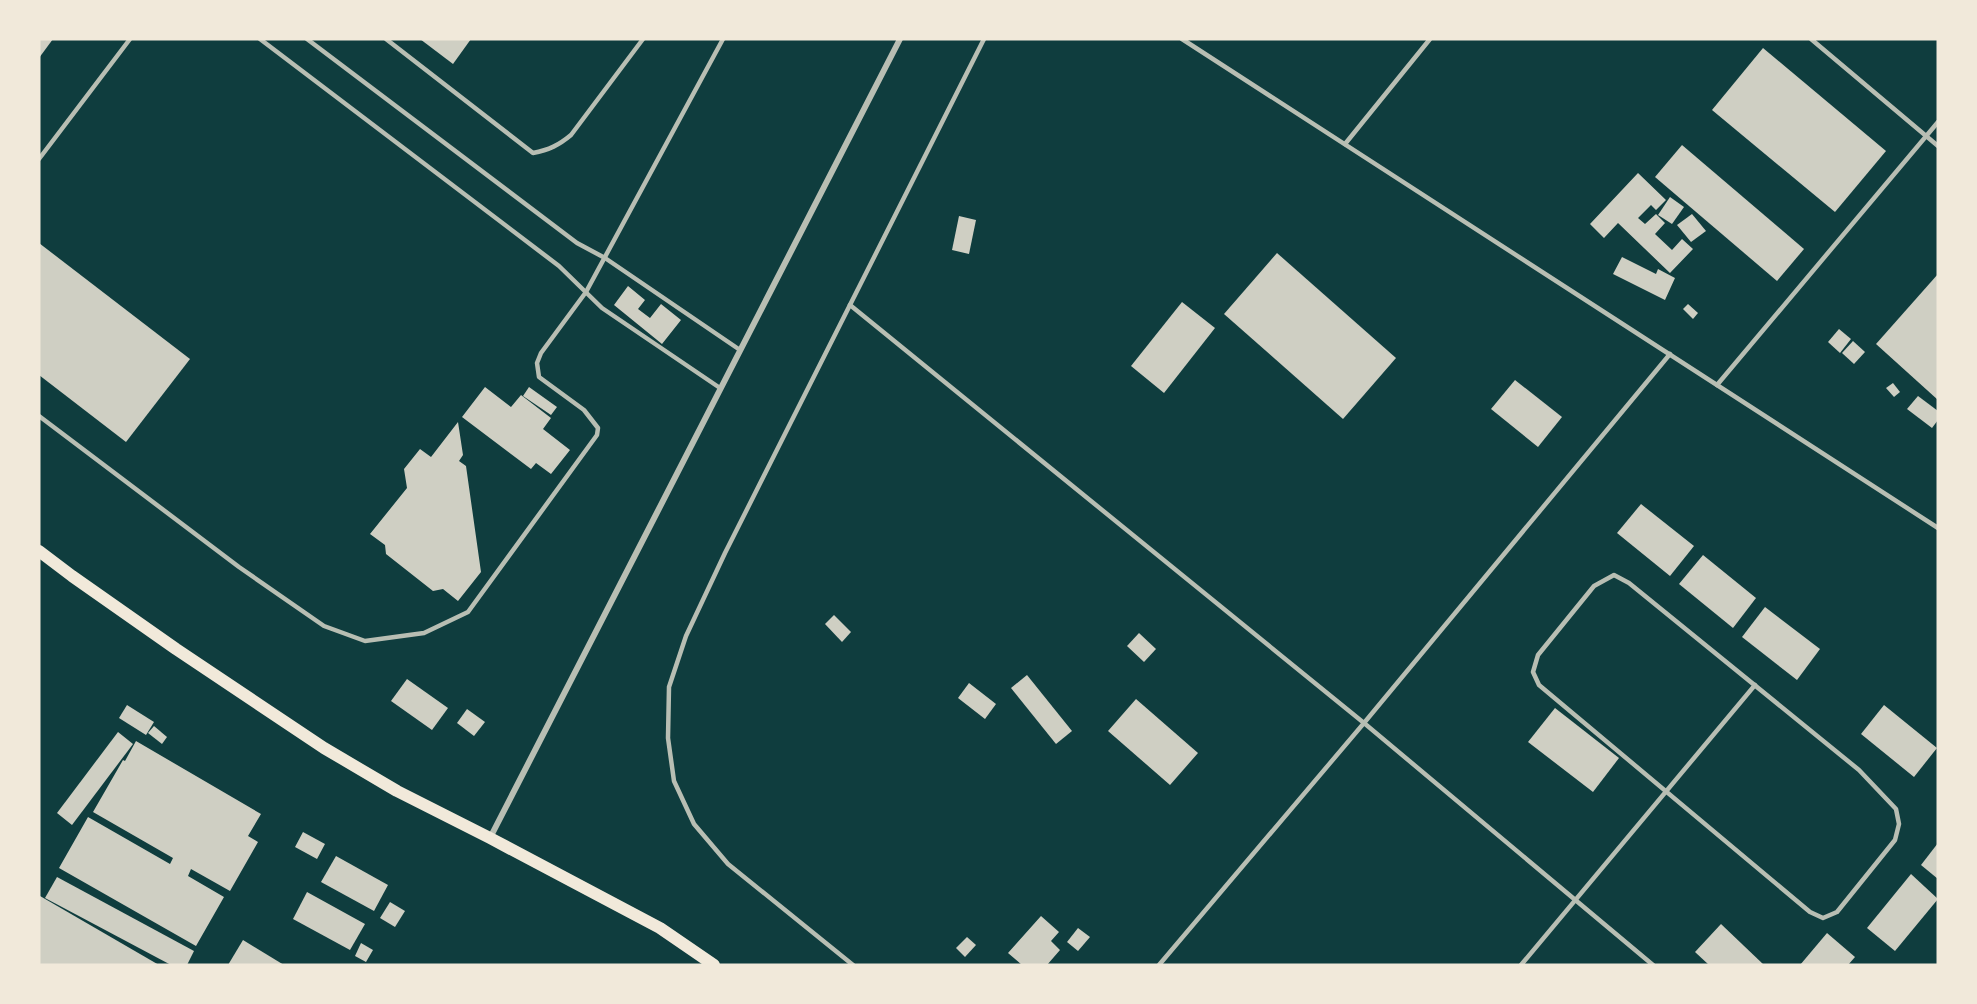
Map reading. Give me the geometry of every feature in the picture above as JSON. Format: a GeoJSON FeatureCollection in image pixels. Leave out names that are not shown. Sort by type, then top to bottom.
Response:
{"type":"FeatureCollection","features":[{"type":"Feature","properties":{"kind":"main road"},"geometry":{"type":"LineString","coordinates":[[39,551],[176,649],[324,748],[397,791],[660,928],[714,965]]}},
{"type":"Feature","properties":{"kind":"street"},"geometry":{"type":"LineString","coordinates":[[490,838],[900,39]]}},
{"type":"Feature","properties":{"kind":"lane"},"geometry":{"type":"LineString","coordinates":[[39,159],[130,39]]}},
{"type":"Feature","properties":{"kind":"lane"},"geometry":{"type":"LineString","coordinates":[[260,39],[560,266],[602,308],[720,388]]}},
{"type":"Feature","properties":{"kind":"lane"},"geometry":{"type":"LineString","coordinates":[[307,39],[577,243],[605,258],[740,350]]}},
{"type":"Feature","properties":{"kind":"lane"},"geometry":{"type":"LineString","coordinates":[[386,39],[533,153],[549,149],[571,135],[644,39]]}},
{"type":"Feature","properties":{"kind":"lane"},"geometry":{"type":"LineString","coordinates":[[39,416],[238,567],[324,626],[365,641],[424,633],[468,612],[597,435],[598,428],[584,410],[539,377],[537,363],[541,353],[586,292],[723,39]]}},
{"type":"Feature","properties":{"kind":"lane"},"geometry":{"type":"LineString","coordinates":[[853,965],[728,864],[694,824],[674,781],[668,738],[669,687],[686,636],[984,39]]}},
{"type":"Feature","properties":{"kind":"lane"},"geometry":{"type":"LineString","coordinates":[[1182,39],[1938,528]]}},
{"type":"Feature","properties":{"kind":"lane"},"geometry":{"type":"LineString","coordinates":[[1345,144],[1430,39]]}},
{"type":"Feature","properties":{"kind":"lane"},"geometry":{"type":"LineString","coordinates":[[1811,39],[1938,146]]}},
{"type":"Feature","properties":{"kind":"lane"},"geometry":{"type":"LineString","coordinates":[[1718,385],[1938,122]]}},
{"type":"Feature","properties":{"kind":"lane"},"geometry":{"type":"LineString","coordinates":[[850,305],[1364,723],[1653,965]]}},
{"type":"Feature","properties":{"kind":"lane"},"geometry":{"type":"LineString","coordinates":[[1159,965],[1364,723],[1670,354]]}},
{"type":"Feature","properties":{"kind":"lane"},"geometry":{"type":"LineString","coordinates":[[1614,575],[1629,583],[1859,770],[1896,808],[1899,824],[1895,840],[1837,912],[1823,918],[1810,912],[1666,792],[1539,685],[1533,672],[1538,655],[1594,586],[1614,575]]}},
{"type":"Feature","properties":{"kind":"lane"},"geometry":{"type":"LineString","coordinates":[[1521,965],[1755,685]]}},
{"type":"Feature","properties":{"kind":"building"},"geometry":{"type":"Polygon","coordinates":[[[39,39],[53,39],[39,58],[39,39]]]}},
{"type":"Feature","properties":{"kind":"building"},"geometry":{"type":"Polygon","coordinates":[[[420,39],[471,39],[453,64],[420,39]]]}},
{"type":"Feature","properties":{"kind":"building"},"geometry":{"type":"Polygon","coordinates":[[[1763,48],[1886,151],[1835,212],[1712,110],[1763,48]]]}},
{"type":"Feature","properties":{"kind":"building"},"geometry":{"type":"Polygon","coordinates":[[[1682,145],[1804,249],[1777,281],[1655,177],[1682,145]]]}},
{"type":"Feature","properties":{"kind":"building"},"geometry":{"type":"Polygon","coordinates":[[[1638,173],[1666,200],[1656,210],[1651,205],[1638,218],[1645,224],[1656,214],[1665,223],[1655,234],[1672,250],[1682,239],[1693,249],[1670,273],[1618,223],[1604,238],[1590,224],[1638,173]]]}},
{"type":"Feature","properties":{"kind":"building"},"geometry":{"type":"Polygon","coordinates":[[[1670,197],[1684,207],[1672,224],[1658,215],[1670,197]]]}},
{"type":"Feature","properties":{"kind":"building"},"geometry":{"type":"Polygon","coordinates":[[[1692,214],[1706,231],[1691,242],[1677,225],[1692,214]]]}},
{"type":"Feature","properties":{"kind":"building"},"geometry":{"type":"Polygon","coordinates":[[[959,216],[976,220],[969,254],[952,250],[959,216]]]}},
{"type":"Feature","properties":{"kind":"building"},"geometry":{"type":"Polygon","coordinates":[[[39,243],[190,359],[126,442],[39,375],[39,243]]]}},
{"type":"Feature","properties":{"kind":"building"},"geometry":{"type":"Polygon","coordinates":[[[1277,253],[1396,358],[1343,419],[1224,314],[1277,253]]]}},
{"type":"Feature","properties":{"kind":"building"},"geometry":{"type":"Polygon","coordinates":[[[1622,257],[1656,274],[1658,269],[1675,278],[1665,300],[1613,274],[1622,257]]]}},
{"type":"Feature","properties":{"kind":"building"},"geometry":{"type":"Polygon","coordinates":[[[1938,274],[1938,400],[1876,344],[1938,274]]]}},
{"type":"Feature","properties":{"kind":"building"},"geometry":{"type":"Polygon","coordinates":[[[628,286],[645,300],[638,309],[650,318],[661,304],[681,320],[662,344],[614,305],[628,286]]]}},
{"type":"Feature","properties":{"kind":"building"},"geometry":{"type":"Polygon","coordinates":[[[1182,302],[1215,328],[1164,393],[1131,366],[1182,302]]]}},
{"type":"Feature","properties":{"kind":"building"},"geometry":{"type":"Polygon","coordinates":[[[1688,304],[1698,313],[1693,319],[1683,309],[1688,304]]]}},
{"type":"Feature","properties":{"kind":"building"},"geometry":{"type":"Polygon","coordinates":[[[1839,329],[1851,339],[1840,353],[1828,342],[1839,329]]]}},
{"type":"Feature","properties":{"kind":"building"},"geometry":{"type":"Polygon","coordinates":[[[1853,341],[1865,352],[1854,364],[1842,353],[1853,341]]]}},
{"type":"Feature","properties":{"kind":"building"},"geometry":{"type":"Polygon","coordinates":[[[1515,380],[1562,417],[1538,447],[1491,409],[1515,380]]]}},
{"type":"Feature","properties":{"kind":"building"},"geometry":{"type":"Polygon","coordinates":[[[1893,383],[1900,392],[1894,397],[1886,388],[1893,383]]]}},
{"type":"Feature","properties":{"kind":"building"},"geometry":{"type":"Polygon","coordinates":[[[485,387],[511,407],[521,395],[551,418],[543,429],[570,450],[551,474],[536,463],[531,469],[462,417],[485,387]]]}},
{"type":"Feature","properties":{"kind":"building"},"geometry":{"type":"Polygon","coordinates":[[[529,387],[557,407],[551,415],[523,396],[529,387]]]}},
{"type":"Feature","properties":{"kind":"building"},"geometry":{"type":"Polygon","coordinates":[[[1918,396],[1938,411],[1938,420],[1932,428],[1907,409],[1918,396]]]}},
{"type":"Feature","properties":{"kind":"building"},"geometry":{"type":"Polygon","coordinates":[[[458,422],[463,455],[459,461],[466,466],[481,572],[458,601],[443,589],[433,591],[386,554],[385,545],[370,534],[407,488],[404,469],[420,449],[431,457],[458,422]]]}},
{"type":"Feature","properties":{"kind":"building"},"geometry":{"type":"Polygon","coordinates":[[[1641,504],[1694,546],[1670,576],[1617,533],[1641,504]]]}},
{"type":"Feature","properties":{"kind":"building"},"geometry":{"type":"Polygon","coordinates":[[[1703,555],[1756,598],[1733,628],[1679,584],[1703,555]]]}},
{"type":"Feature","properties":{"kind":"building"},"geometry":{"type":"Polygon","coordinates":[[[1765,607],[1820,649],[1797,680],[1742,637],[1765,607]]]}},
{"type":"Feature","properties":{"kind":"building"},"geometry":{"type":"Polygon","coordinates":[[[834,615],[851,632],[842,642],[825,624],[834,615]]]}},
{"type":"Feature","properties":{"kind":"building"},"geometry":{"type":"Polygon","coordinates":[[[1139,633],[1156,649],[1144,662],[1127,646],[1139,633]]]}},
{"type":"Feature","properties":{"kind":"building"},"geometry":{"type":"Polygon","coordinates":[[[1027,675],[1072,731],[1056,744],[1011,688],[1027,675]]]}},
{"type":"Feature","properties":{"kind":"building"},"geometry":{"type":"Polygon","coordinates":[[[407,679],[448,708],[432,730],[391,701],[407,679]]]}},
{"type":"Feature","properties":{"kind":"building"},"geometry":{"type":"Polygon","coordinates":[[[969,683],[996,704],[985,719],[958,698],[969,683]]]}},
{"type":"Feature","properties":{"kind":"building"},"geometry":{"type":"Polygon","coordinates":[[[1136,699],[1198,753],[1170,785],[1108,731],[1136,699]]]}},
{"type":"Feature","properties":{"kind":"building"},"geometry":{"type":"Polygon","coordinates":[[[127,705],[154,722],[146,735],[119,718],[127,705]]]}},
{"type":"Feature","properties":{"kind":"building"},"geometry":{"type":"Polygon","coordinates":[[[1884,705],[1937,748],[1914,777],[1861,734],[1884,705]]]}},
{"type":"Feature","properties":{"kind":"building"},"geometry":{"type":"Polygon","coordinates":[[[1555,708],[1619,758],[1593,792],[1528,742],[1555,708]]]}},
{"type":"Feature","properties":{"kind":"building"},"geometry":{"type":"Polygon","coordinates":[[[467,709],[485,722],[474,736],[457,723],[467,709]]]}},
{"type":"Feature","properties":{"kind":"building"},"geometry":{"type":"Polygon","coordinates":[[[154,726],[167,737],[162,744],[148,733],[154,726]]]}},
{"type":"Feature","properties":{"kind":"building"},"geometry":{"type":"Polygon","coordinates":[[[118,732],[133,744],[72,825],[57,813],[118,732]]]}},
{"type":"Feature","properties":{"kind":"building"},"geometry":{"type":"Polygon","coordinates":[[[136,741],[261,814],[248,836],[258,842],[230,891],[191,869],[188,876],[224,897],[196,946],[59,868],[88,817],[170,864],[173,858],[93,812],[136,741]]]}},
{"type":"Feature","properties":{"kind":"building"},"geometry":{"type":"Polygon","coordinates":[[[303,832],[325,844],[317,859],[295,847],[303,832]]]}},
{"type":"Feature","properties":{"kind":"building"},"geometry":{"type":"Polygon","coordinates":[[[1938,843],[1938,879],[1921,865],[1938,843]]]}},
{"type":"Feature","properties":{"kind":"building"},"geometry":{"type":"Polygon","coordinates":[[[336,856],[388,885],[374,911],[321,882],[336,856]]]}},
{"type":"Feature","properties":{"kind":"building"},"geometry":{"type":"Polygon","coordinates":[[[1911,874],[1938,899],[1895,951],[1867,928],[1911,874]]]}},
{"type":"Feature","properties":{"kind":"building"},"geometry":{"type":"Polygon","coordinates":[[[57,877],[194,951],[187,965],[171,965],[45,898],[57,877]]]}},
{"type":"Feature","properties":{"kind":"building"},"geometry":{"type":"Polygon","coordinates":[[[307,892],[365,924],[350,950],[293,919],[307,892]]]}},
{"type":"Feature","properties":{"kind":"building"},"geometry":{"type":"Polygon","coordinates":[[[40,896],[159,965],[39,965],[40,896]]]}},
{"type":"Feature","properties":{"kind":"building"},"geometry":{"type":"Polygon","coordinates":[[[390,902],[405,911],[395,927],[380,918],[390,902]]]}},
{"type":"Feature","properties":{"kind":"building"},"geometry":{"type":"Polygon","coordinates":[[[1041,916],[1059,932],[1051,941],[1060,950],[1047,965],[1022,965],[1008,953],[1041,916]]]}},
{"type":"Feature","properties":{"kind":"building"},"geometry":{"type":"Polygon","coordinates":[[[1721,924],[1764,965],[1709,965],[1695,952],[1721,924]]]}},
{"type":"Feature","properties":{"kind":"building"},"geometry":{"type":"Polygon","coordinates":[[[1078,928],[1090,937],[1078,951],[1067,942],[1078,928]]]}},
{"type":"Feature","properties":{"kind":"building"},"geometry":{"type":"Polygon","coordinates":[[[1827,933],[1855,957],[1848,965],[1800,965],[1827,933]]]}},
{"type":"Feature","properties":{"kind":"building"},"geometry":{"type":"Polygon","coordinates":[[[967,937],[976,945],[965,957],[956,948],[967,937]]]}},
{"type":"Feature","properties":{"kind":"building"},"geometry":{"type":"Polygon","coordinates":[[[243,940],[284,965],[228,965],[243,940]]]}},
{"type":"Feature","properties":{"kind":"building"},"geometry":{"type":"Polygon","coordinates":[[[361,943],[373,950],[366,962],[355,956],[361,943]]]}}]}
